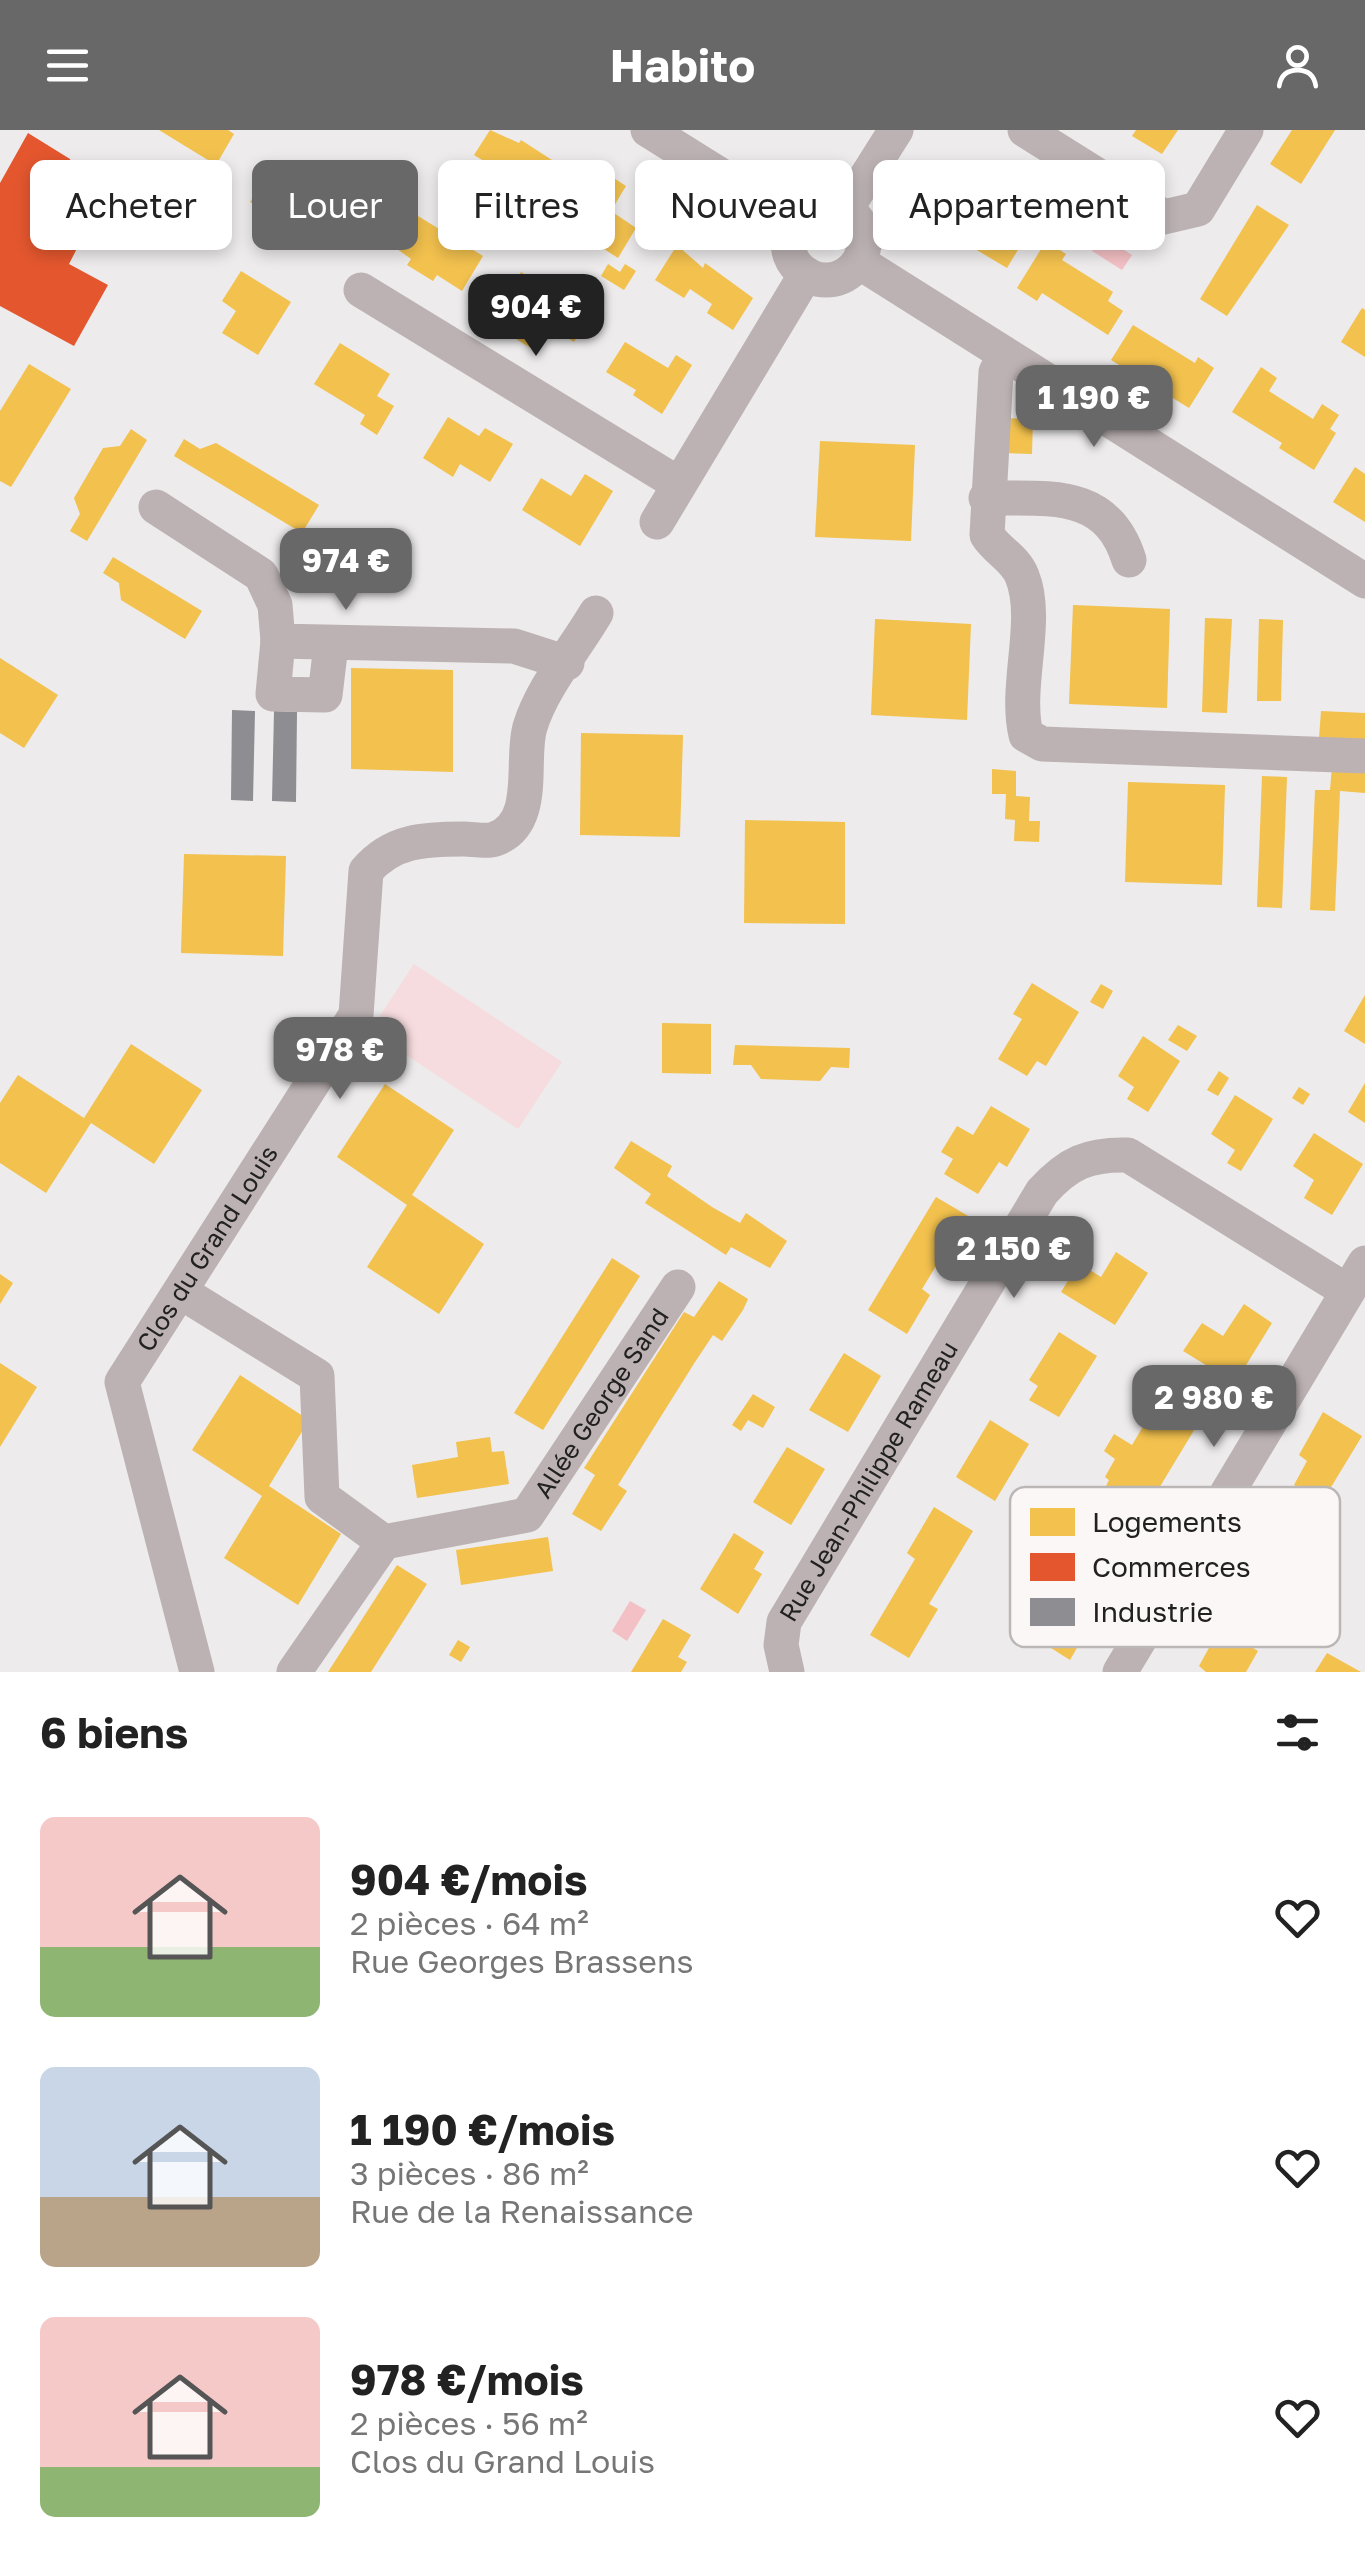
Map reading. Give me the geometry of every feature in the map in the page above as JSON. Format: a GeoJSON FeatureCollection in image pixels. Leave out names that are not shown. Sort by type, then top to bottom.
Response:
{"type":"FeatureCollection","features":[{"type":"Feature","properties":{"kind":"street"},"geometry":{"type":"LineString","coordinates":[[648,130],[696,160]]}},
{"type":"Feature","properties":{"kind":"street"},"geometry":{"type":"LineString","coordinates":[[853,197],[896,130]]}},
{"type":"Feature","properties":{"kind":"street"},"geometry":{"type":"LineString","coordinates":[[1024,130],[1164,217],[1198,208],[1246,130]]}},
{"type":"Feature","properties":{"kind":"street"},"geometry":{"type":"LineString","coordinates":[[790,250],[796,266],[806,274],[829,280],[841,278],[859,262],[865,238],[853,214]]}},
{"type":"Feature","properties":{"kind":"street"},"geometry":{"type":"LineString","coordinates":[[859,262],[1365,581]]}},
{"type":"Feature","properties":{"kind":"street"},"geometry":{"type":"LineString","coordinates":[[658,522],[677,482],[806,274]]}},
{"type":"Feature","properties":{"kind":"street"},"geometry":{"type":"LineString","coordinates":[[361,290],[677,482]]}},
{"type":"Feature","properties":{"kind":"street"},"geometry":{"type":"LineString","coordinates":[[1004,356],[996,372],[986,534],[998,551],[1015,562],[1027,597],[1020,711],[1026,735],[1042,744],[1365,756]]}},
{"type":"Feature","properties":{"kind":"street"},"geometry":{"type":"LineString","coordinates":[[986,498],[1049,499],[1102,513],[1121,533],[1129,560]]}},
{"type":"Feature","properties":{"kind":"street"},"geometry":{"type":"LineString","coordinates":[[156,507],[261,576],[276,605],[278,641],[273,694],[325,695],[331,645]]}},
{"type":"Feature","properties":{"kind":"street","name":"Clos du Grand Louis"},"geometry":{"type":"LineString","coordinates":[[197,1672],[122,1382],[356,1015],[366,871],[378,856],[415,840],[494,840],[516,823],[526,790],[529,729],[542,698],[567,664],[596,612]]}},
{"type":"Feature","properties":{"kind":"street"},"geometry":{"type":"LineString","coordinates":[[278,641],[514,646],[567,664]]}},
{"type":"Feature","properties":{"kind":"street","name":"Rue Jean-Philippe Rameau"},"geometry":{"type":"LineString","coordinates":[[787,1672],[781,1645],[784,1622],[1042,1192],[1066,1166],[1098,1154],[1128,1156],[1356,1277]]}},
{"type":"Feature","properties":{"kind":"street"},"geometry":{"type":"LineString","coordinates":[[1231,1487],[1356,1277]]}},
{"type":"Feature","properties":{"kind":"street","name":"Allée George Sand"},"geometry":{"type":"LineString","coordinates":[[384,1542],[527,1516],[678,1288]]}},
{"type":"Feature","properties":{"kind":"street"},"geometry":{"type":"LineString","coordinates":[[181,1292],[317,1376],[322,1497],[384,1542],[294,1672]]}},
{"type":"Feature","properties":{"kind":"street"},"geometry":{"type":"LineString","coordinates":[[1120,1672],[1135,1647]]}},
{"type":"Feature","properties":{"kind":"shaded area"},"geometry":{"type":"Polygon","coordinates":[[[1124,250],[1132,255],[1122,270],[1092,251],[1124,250]]]}},
{"type":"Feature","properties":{"kind":"shaded area"},"geometry":{"type":"Polygon","coordinates":[[[414,964],[562,1062],[518,1129],[370,1031],[414,964]]]}},
{"type":"Feature","properties":{"kind":"shaded area"},"geometry":{"type":"Polygon","coordinates":[[[630,1601],[646,1610],[627,1641],[612,1631],[630,1601]]]}},
{"type":"Feature","properties":{"kind":"building: Logements"},"geometry":{"type":"Polygon","coordinates":[[[159,130],[228,130],[234,134],[219,160],[208,160],[159,130]]]}},
{"type":"Feature","properties":{"kind":"building: Logements"},"geometry":{"type":"Polygon","coordinates":[[[490,130],[519,143],[521,140],[552,160],[482,160],[474,155],[490,130]]]}},
{"type":"Feature","properties":{"kind":"building: Logements"},"geometry":{"type":"Polygon","coordinates":[[[1136,130],[1178,130],[1162,154],[1132,136],[1136,130]]]}},
{"type":"Feature","properties":{"kind":"building: Logements"},"geometry":{"type":"Polygon","coordinates":[[[1292,130],[1335,130],[1301,184],[1270,164],[1292,130]]]}},
{"type":"Feature","properties":{"kind":"building: Logements"},"geometry":{"type":"Polygon","coordinates":[[[615,179],[626,186],[615,204],[615,179]]]}},
{"type":"Feature","properties":{"kind":"building: Logements"},"geometry":{"type":"Polygon","coordinates":[[[1257,205],[1289,225],[1227,316],[1200,299],[1257,205]]]}},
{"type":"Feature","properties":{"kind":"building: Logements"},"geometry":{"type":"Polygon","coordinates":[[[615,214],[635,227],[618,258],[606,250],[615,250],[615,214]]]}},
{"type":"Feature","properties":{"kind":"building: Logements"},"geometry":{"type":"Polygon","coordinates":[[[418,216],[438,228],[438,250],[473,250],[483,256],[462,291],[437,275],[433,281],[407,265],[411,259],[398,250],[418,250],[418,216]]]}},
{"type":"Feature","properties":{"kind":"building: Logements"},"geometry":{"type":"Polygon","coordinates":[[[674,250],[683,250],[703,268],[705,263],[753,298],[733,330],[707,313],[712,304],[690,289],[684,298],[655,280],[674,250]]]}},
{"type":"Feature","properties":{"kind":"building: Logements"},"geometry":{"type":"Polygon","coordinates":[[[977,250],[1018,250],[1007,268],[977,250]]]}},
{"type":"Feature","properties":{"kind":"building: Logements"},"geometry":{"type":"Polygon","coordinates":[[[1040,250],[1060,250],[1066,254],[1062,260],[1113,292],[1108,301],[1123,311],[1108,335],[1042,293],[1037,301],[1017,288],[1040,250]]]}},
{"type":"Feature","properties":{"kind":"building: Logements"},"geometry":{"type":"Polygon","coordinates":[[[608,264],[620,272],[625,264],[636,271],[624,290],[601,276],[608,264]]]}},
{"type":"Feature","properties":{"kind":"building: Logements"},"geometry":{"type":"Polygon","coordinates":[[[241,271],[291,302],[258,355],[222,333],[236,311],[222,301],[241,271]]]}},
{"type":"Feature","properties":{"kind":"building: Logements"},"geometry":{"type":"Polygon","coordinates":[[[521,272],[569,302],[574,298],[594,311],[574,342],[552,328],[537,352],[490,323],[521,272]]]}},
{"type":"Feature","properties":{"kind":"building: Logements"},"geometry":{"type":"Polygon","coordinates":[[[1362,308],[1365,310],[1365,357],[1341,342],[1362,308]]]}},
{"type":"Feature","properties":{"kind":"building: Logements"},"geometry":{"type":"Polygon","coordinates":[[[1133,325],[1195,363],[1198,357],[1214,368],[1189,408],[1111,360],[1133,325]]]}},
{"type":"Feature","properties":{"kind":"building: Logements"},"geometry":{"type":"Polygon","coordinates":[[[625,342],[668,368],[676,355],[692,365],[662,414],[633,395],[636,390],[606,372],[625,342]]]}},
{"type":"Feature","properties":{"kind":"building: Logements"},"geometry":{"type":"Polygon","coordinates":[[[340,343],[390,374],[377,396],[394,406],[377,435],[360,424],[365,415],[314,384],[340,343]]]}},
{"type":"Feature","properties":{"kind":"building: Logements"},"geometry":{"type":"Polygon","coordinates":[[[29,364],[71,389],[11,487],[0,481],[0,411],[29,364]]]}},
{"type":"Feature","properties":{"kind":"building: Logements"},"geometry":{"type":"Polygon","coordinates":[[[1261,367],[1277,378],[1269,391],[1313,419],[1322,404],[1339,415],[1330,429],[1336,433],[1314,470],[1279,448],[1282,443],[1232,412],[1261,367]]]}},
{"type":"Feature","properties":{"kind":"building: Logements"},"geometry":{"type":"Polygon","coordinates":[[[448,417],[479,436],[485,428],[513,444],[490,482],[460,464],[453,477],[423,458],[448,417]]]}},
{"type":"Feature","properties":{"kind":"building: Logements"},"geometry":{"type":"Polygon","coordinates":[[[1006,418],[1033,419],[1032,454],[1004,453],[1006,418]]]}},
{"type":"Feature","properties":{"kind":"building: Logements"},"geometry":{"type":"Polygon","coordinates":[[[131,429],[147,440],[87,541],[70,531],[80,514],[74,498],[103,448],[120,446],[131,429]]]}},
{"type":"Feature","properties":{"kind":"building: Logements"},"geometry":{"type":"Polygon","coordinates":[[[184,439],[200,449],[216,443],[319,505],[302,533],[174,456],[184,439]]]}},
{"type":"Feature","properties":{"kind":"building: Logements"},"geometry":{"type":"Polygon","coordinates":[[[820,441],[915,445],[911,541],[815,537],[820,441]]]}},
{"type":"Feature","properties":{"kind":"building: Logements"},"geometry":{"type":"Polygon","coordinates":[[[1355,467],[1365,474],[1365,522],[1333,502],[1355,467]]]}},
{"type":"Feature","properties":{"kind":"building: Logements"},"geometry":{"type":"Polygon","coordinates":[[[585,474],[613,491],[580,546],[522,510],[541,478],[571,496],[585,474]]]}},
{"type":"Feature","properties":{"kind":"building: Logements"},"geometry":{"type":"Polygon","coordinates":[[[113,557],[202,611],[185,639],[121,600],[119,583],[103,573],[113,557]]]}},
{"type":"Feature","properties":{"kind":"building: Logements"},"geometry":{"type":"Polygon","coordinates":[[[1073,605],[1170,609],[1167,708],[1069,704],[1073,605]]]}},
{"type":"Feature","properties":{"kind":"building: Logements"},"geometry":{"type":"Polygon","coordinates":[[[1205,618],[1232,619],[1227,713],[1202,712],[1205,618]]]}},
{"type":"Feature","properties":{"kind":"building: Logements"},"geometry":{"type":"Polygon","coordinates":[[[875,619],[971,624],[967,720],[871,715],[875,619]]]}},
{"type":"Feature","properties":{"kind":"building: Logements"},"geometry":{"type":"Polygon","coordinates":[[[1259,619],[1283,620],[1281,701],[1257,701],[1259,619]]]}},
{"type":"Feature","properties":{"kind":"building: Logements"},"geometry":{"type":"Polygon","coordinates":[[[0,658],[58,695],[24,748],[0,733],[0,658]]]}},
{"type":"Feature","properties":{"kind":"building: Logements"},"geometry":{"type":"Polygon","coordinates":[[[351,668],[453,670],[453,772],[351,769],[351,668]]]}},
{"type":"Feature","properties":{"kind":"building: Logements"},"geometry":{"type":"Polygon","coordinates":[[[1321,711],[1365,713],[1365,741],[1319,738],[1321,711]]]}},
{"type":"Feature","properties":{"kind":"building: Logements"},"geometry":{"type":"Polygon","coordinates":[[[581,733],[683,735],[680,837],[580,835],[581,733]]]}},
{"type":"Feature","properties":{"kind":"building: Logements"},"geometry":{"type":"Polygon","coordinates":[[[1332,766],[1365,767],[1365,793],[1340,791],[1335,911],[1310,910],[1315,790],[1330,790],[1332,766]]]}},
{"type":"Feature","properties":{"kind":"building: Logements"},"geometry":{"type":"Polygon","coordinates":[[[992,769],[1016,771],[1016,796],[1030,797],[1029,821],[1040,821],[1039,842],[1014,841],[1015,820],[1005,819],[1006,794],[992,794],[992,769]]]}},
{"type":"Feature","properties":{"kind":"building: Logements"},"geometry":{"type":"Polygon","coordinates":[[[1262,776],[1287,777],[1282,908],[1257,907],[1262,776]]]}},
{"type":"Feature","properties":{"kind":"building: Logements"},"geometry":{"type":"Polygon","coordinates":[[[1128,782],[1225,785],[1222,885],[1125,882],[1128,782]]]}},
{"type":"Feature","properties":{"kind":"building: Logements"},"geometry":{"type":"Polygon","coordinates":[[[745,820],[845,822],[845,924],[744,923],[745,820]]]}},
{"type":"Feature","properties":{"kind":"building: Logements"},"geometry":{"type":"Polygon","coordinates":[[[184,854],[286,856],[283,956],[181,953],[184,854]]]}},
{"type":"Feature","properties":{"kind":"building: Logements"},"geometry":{"type":"Polygon","coordinates":[[[1032,983],[1079,1012],[1046,1066],[1037,1061],[1027,1076],[998,1059],[1022,1019],[1013,1014],[1032,983]]]}},
{"type":"Feature","properties":{"kind":"building: Logements"},"geometry":{"type":"Polygon","coordinates":[[[1101,984],[1113,991],[1103,1009],[1090,1002],[1101,984]]]}},
{"type":"Feature","properties":{"kind":"building: Logements"},"geometry":{"type":"Polygon","coordinates":[[[1365,995],[1365,1044],[1344,1031],[1365,995]]]}},
{"type":"Feature","properties":{"kind":"building: Logements"},"geometry":{"type":"Polygon","coordinates":[[[662,1023],[711,1024],[711,1074],[662,1073],[662,1023]]]}},
{"type":"Feature","properties":{"kind":"building: Logements"},"geometry":{"type":"Polygon","coordinates":[[[1178,1025],[1197,1036],[1187,1051],[1168,1040],[1178,1025]]]}},
{"type":"Feature","properties":{"kind":"building: Logements"},"geometry":{"type":"Polygon","coordinates":[[[1143,1036],[1180,1061],[1148,1112],[1127,1099],[1134,1087],[1118,1076],[1143,1036]]]}},
{"type":"Feature","properties":{"kind":"building: Logements"},"geometry":{"type":"Polygon","coordinates":[[[131,1044],[202,1090],[154,1164],[91,1123],[46,1193],[0,1163],[0,1103],[18,1075],[84,1118],[131,1044]]]}},
{"type":"Feature","properties":{"kind":"building: Logements"},"geometry":{"type":"Polygon","coordinates":[[[735,1045],[850,1048],[849,1068],[831,1067],[820,1081],[761,1079],[751,1065],[733,1065],[735,1045]]]}},
{"type":"Feature","properties":{"kind":"building: Logements"},"geometry":{"type":"Polygon","coordinates":[[[1219,1071],[1229,1078],[1218,1096],[1207,1090],[1219,1071]]]}},
{"type":"Feature","properties":{"kind":"building: Logements"},"geometry":{"type":"Polygon","coordinates":[[[1365,1083],[1365,1123],[1348,1112],[1365,1083]]]}},
{"type":"Feature","properties":{"kind":"building: Logements"},"geometry":{"type":"Polygon","coordinates":[[[385,1084],[454,1130],[412,1195],[484,1244],[439,1314],[367,1267],[407,1205],[337,1157],[385,1084]]]}},
{"type":"Feature","properties":{"kind":"building: Logements"},"geometry":{"type":"Polygon","coordinates":[[[1299,1087],[1310,1094],[1303,1105],[1292,1098],[1299,1087]]]}},
{"type":"Feature","properties":{"kind":"building: Logements"},"geometry":{"type":"Polygon","coordinates":[[[1235,1095],[1273,1119],[1241,1171],[1227,1163],[1235,1150],[1211,1134],[1235,1095]]]}},
{"type":"Feature","properties":{"kind":"building: Logements"},"geometry":{"type":"Polygon","coordinates":[[[991,1106],[1030,1129],[1007,1167],[999,1162],[978,1194],[944,1174],[953,1159],[941,1152],[957,1126],[973,1135],[991,1106]]]}},
{"type":"Feature","properties":{"kind":"building: Logements"},"geometry":{"type":"Polygon","coordinates":[[[1314,1133],[1363,1164],[1332,1215],[1304,1198],[1314,1180],[1293,1166],[1314,1133]]]}},
{"type":"Feature","properties":{"kind":"building: Logements"},"geometry":{"type":"Polygon","coordinates":[[[631,1141],[672,1166],[667,1176],[712,1207],[740,1223],[746,1213],[787,1241],[770,1268],[731,1247],[726,1255],[645,1203],[651,1194],[614,1168],[631,1141]]]}},
{"type":"Feature","properties":{"kind":"building: Logements"},"geometry":{"type":"Polygon","coordinates":[[[936,1197],[975,1220],[953,1258],[944,1253],[922,1289],[930,1295],[907,1334],[868,1310],[936,1197]]]}},
{"type":"Feature","properties":{"kind":"building: Logements"},"geometry":{"type":"Polygon","coordinates":[[[1116,1252],[1148,1273],[1115,1325],[1061,1292],[1079,1263],[1101,1277],[1116,1252]]]}},
{"type":"Feature","properties":{"kind":"building: Logements"},"geometry":{"type":"Polygon","coordinates":[[[612,1258],[640,1276],[543,1430],[514,1413],[612,1258]]]}},
{"type":"Feature","properties":{"kind":"building: Logements"},"geometry":{"type":"Polygon","coordinates":[[[0,1274],[13,1283],[0,1304],[0,1274]]]}},
{"type":"Feature","properties":{"kind":"building: Logements"},"geometry":{"type":"Polygon","coordinates":[[[719,1281],[748,1299],[743,1310],[722,1341],[713,1335],[695,1362],[618,1485],[627,1491],[601,1531],[572,1514],[595,1475],[584,1468],[684,1312],[694,1317],[719,1281]]]}},
{"type":"Feature","properties":{"kind":"building: Logements"},"geometry":{"type":"Polygon","coordinates":[[[1244,1304],[1272,1323],[1235,1383],[1183,1351],[1202,1323],[1223,1336],[1244,1304]]]}},
{"type":"Feature","properties":{"kind":"building: Logements"},"geometry":{"type":"Polygon","coordinates":[[[1059,1332],[1097,1356],[1059,1417],[1029,1400],[1038,1386],[1029,1380],[1059,1332]]]}},
{"type":"Feature","properties":{"kind":"building: Logements"},"geometry":{"type":"Polygon","coordinates":[[[844,1353],[881,1376],[848,1432],[809,1410],[844,1353]]]}},
{"type":"Feature","properties":{"kind":"building: Logements"},"geometry":{"type":"Polygon","coordinates":[[[0,1363],[37,1387],[0,1447],[0,1363]]]}},
{"type":"Feature","properties":{"kind":"building: Logements"},"geometry":{"type":"Polygon","coordinates":[[[240,1375],[309,1420],[269,1486],[341,1534],[298,1605],[224,1558],[262,1496],[192,1450],[240,1375]]]}},
{"type":"Feature","properties":{"kind":"building: Logements"},"geometry":{"type":"Polygon","coordinates":[[[1166,1388],[1205,1412],[1160,1487],[1106,1487],[1109,1480],[1105,1477],[1115,1459],[1104,1451],[1114,1434],[1132,1445],[1166,1388]]]}},
{"type":"Feature","properties":{"kind":"building: Logements"},"geometry":{"type":"Polygon","coordinates":[[[753,1394],[775,1407],[763,1428],[748,1420],[741,1431],[732,1425],[753,1394]]]}},
{"type":"Feature","properties":{"kind":"building: Logements"},"geometry":{"type":"Polygon","coordinates":[[[1323,1412],[1362,1436],[1331,1487],[1294,1485],[1307,1461],[1299,1455],[1323,1412]]]}},
{"type":"Feature","properties":{"kind":"building: Logements"},"geometry":{"type":"Polygon","coordinates":[[[990,1420],[1029,1444],[995,1501],[956,1477],[990,1420]]]}},
{"type":"Feature","properties":{"kind":"building: Logements"},"geometry":{"type":"Polygon","coordinates":[[[490,1437],[492,1452],[504,1451],[509,1484],[417,1498],[412,1465],[458,1457],[456,1442],[490,1437]]]}},
{"type":"Feature","properties":{"kind":"building: Logements"},"geometry":{"type":"Polygon","coordinates":[[[787,1447],[825,1469],[791,1525],[753,1502],[787,1447]]]}},
{"type":"Feature","properties":{"kind":"building: Logements"},"geometry":{"type":"Polygon","coordinates":[[[934,1507],[973,1531],[929,1604],[938,1609],[909,1658],[870,1635],[915,1559],[907,1553],[934,1507]]]}},
{"type":"Feature","properties":{"kind":"building: Logements"},"geometry":{"type":"Polygon","coordinates":[[[734,1533],[764,1552],[754,1569],[762,1574],[738,1614],[700,1589],[734,1533]]]}},
{"type":"Feature","properties":{"kind":"building: Logements"},"geometry":{"type":"Polygon","coordinates":[[[548,1537],[553,1571],[461,1585],[456,1550],[548,1537]]]}},
{"type":"Feature","properties":{"kind":"building: Logements"},"geometry":{"type":"Polygon","coordinates":[[[397,1565],[427,1584],[371,1672],[328,1672],[397,1565]]]}},
{"type":"Feature","properties":{"kind":"building: Logements"},"geometry":{"type":"Polygon","coordinates":[[[663,1619],[691,1635],[678,1657],[687,1662],[681,1672],[631,1672],[663,1619]]]}},
{"type":"Feature","properties":{"kind":"building: Logements"},"geometry":{"type":"Polygon","coordinates":[[[458,1640],[470,1647],[461,1662],[449,1655],[458,1640]]]}},
{"type":"Feature","properties":{"kind":"building: Logements"},"geometry":{"type":"Polygon","coordinates":[[[1049,1647],[1078,1647],[1070,1660],[1049,1647]]]}},
{"type":"Feature","properties":{"kind":"building: Logements"},"geometry":{"type":"Polygon","coordinates":[[[1210,1647],[1251,1647],[1258,1651],[1246,1672],[1206,1672],[1199,1666],[1210,1647]]]}},
{"type":"Feature","properties":{"kind":"building: Logements"},"geometry":{"type":"Polygon","coordinates":[[[1327,1653],[1361,1672],[1315,1672],[1327,1653]]]}},
{"type":"Feature","properties":{"kind":"building: Commerces"},"geometry":{"type":"Polygon","coordinates":[[[28,133],[70,159],[30,160],[30,250],[76,250],[69,264],[108,285],[74,346],[0,306],[0,183],[28,133]]]}},
{"type":"Feature","properties":{"kind":"building: Industrie"},"geometry":{"type":"Polygon","coordinates":[[[232,710],[255,711],[253,801],[231,800],[232,710]]]}},
{"type":"Feature","properties":{"kind":"building: Industrie"},"geometry":{"type":"Polygon","coordinates":[[[274,711],[297,712],[296,802],[272,801],[274,711]]]}}]}
